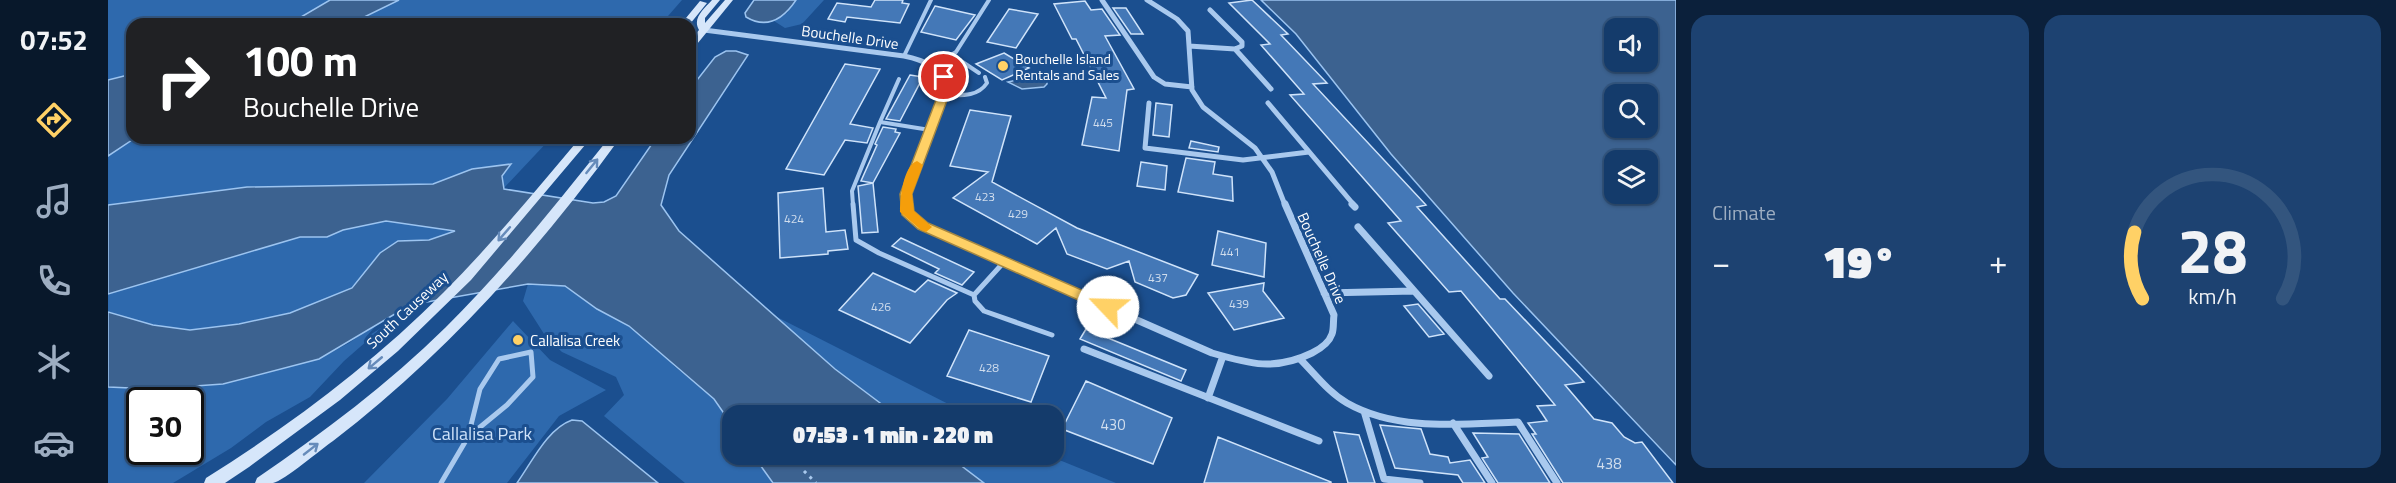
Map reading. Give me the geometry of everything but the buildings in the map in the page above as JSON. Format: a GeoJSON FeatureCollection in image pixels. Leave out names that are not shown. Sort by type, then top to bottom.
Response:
{"type":"FeatureCollection","features":[{"type":"Feature","properties":{"kind":"main road"},"geometry":{"type":"LineString","coordinates":[[690,18],[706,0]]}},
{"type":"Feature","properties":{"kind":"main road"},"geometry":{"type":"LineString","coordinates":[[704,30],[701,27],[701,18],[716,0]]}},
{"type":"Feature","properties":{"kind":"main road"},"geometry":{"type":"LineString","coordinates":[[696,40],[729,0]]}},
{"type":"Feature","properties":{"kind":"main road"},"geometry":{"type":"LineString","coordinates":[[696,33],[704,30]]}},
{"type":"Feature","properties":{"kind":"main road","name":"South Causeway"},"geometry":{"type":"LineString","coordinates":[[221,481],[334,397],[419,324],[477,265],[581,144]]}},
{"type":"Feature","properties":{"kind":"main road"},"geometry":{"type":"LineString","coordinates":[[264,483],[360,411],[450,332],[493,285],[610,144]]}},
{"type":"Feature","properties":{"kind":"street"},"geometry":{"type":"LineString","coordinates":[[1102,0],[1154,77],[1164,84],[1192,87],[1188,31],[1177,19],[1147,0]]}},
{"type":"Feature","properties":{"kind":"street"},"geometry":{"type":"LineString","coordinates":[[1189,46],[1241,47],[1243,43],[1210,10]]}},
{"type":"Feature","properties":{"kind":"street","name":"Bouchelle Drive"},"geometry":{"type":"LineString","coordinates":[[704,30],[904,56],[933,66]]}},
{"type":"Feature","properties":{"kind":"street"},"geometry":{"type":"LineString","coordinates":[[1236,48],[1271,89]]}},
{"type":"Feature","properties":{"kind":"street"},"geometry":{"type":"LineString","coordinates":[[933,66],[944,77],[946,87],[943,95]]}},
{"type":"Feature","properties":{"kind":"street","name":"Bouchelle Drive"},"geometry":{"type":"LineString","coordinates":[[943,95],[906,194],[907,212],[923,226],[1222,356],[1270,366],[1300,359],[1322,348],[1332,334],[1334,315],[1298,237],[1272,172],[1256,148],[1203,107],[1192,87]]}},
{"type":"Feature","properties":{"kind":"street"},"geometry":{"type":"LineString","coordinates":[[1149,103],[1145,148],[1243,160],[1310,152]]}},
{"type":"Feature","properties":{"kind":"street"},"geometry":{"type":"LineString","coordinates":[[1268,103],[1355,207]]}},
{"type":"Feature","properties":{"kind":"street"},"geometry":{"type":"LineString","coordinates":[[1358,227],[1489,376]]}},
{"type":"Feature","properties":{"kind":"street"},"geometry":{"type":"LineString","coordinates":[[1324,293],[1414,291]]}},
{"type":"Feature","properties":{"kind":"street"},"geometry":{"type":"LineString","coordinates":[[1084,349],[1319,441]]}},
{"type":"Feature","properties":{"kind":"street"},"geometry":{"type":"LineString","coordinates":[[1208,398],[1222,356]]}},
{"type":"Feature","properties":{"kind":"street"},"geometry":{"type":"LineString","coordinates":[[1300,359],[1328,389],[1346,402],[1364,411],[1405,423],[1518,422],[1557,483]]}},
{"type":"Feature","properties":{"kind":"street"},"geometry":{"type":"LineString","coordinates":[[1364,411],[1384,479],[1420,483]]}},
{"type":"Feature","properties":{"kind":"street"},"geometry":{"type":"LineString","coordinates":[[1453,423],[1492,483]]}},
{"type":"Feature","properties":{"kind":"lane"},"geometry":{"type":"LineString","coordinates":[[904,56],[931,0]]}},
{"type":"Feature","properties":{"kind":"lane"},"geometry":{"type":"LineString","coordinates":[[933,66],[956,52],[989,0]]}},
{"type":"Feature","properties":{"kind":"lane"},"geometry":{"type":"LineString","coordinates":[[951,55],[979,73]]}},
{"type":"Feature","properties":{"kind":"lane"},"geometry":{"type":"LineString","coordinates":[[943,95],[964,96],[979,92],[987,83],[985,77]]}},
{"type":"Feature","properties":{"kind":"lane"},"geometry":{"type":"LineString","coordinates":[[899,79],[852,191],[856,240],[879,253],[974,295]]}},
{"type":"Feature","properties":{"kind":"lane"},"geometry":{"type":"LineString","coordinates":[[880,122],[930,130]]}},
{"type":"Feature","properties":{"kind":"lane"},"geometry":{"type":"LineString","coordinates":[[974,295],[1004,262]]}},
{"type":"Feature","properties":{"kind":"lane"},"geometry":{"type":"LineString","coordinates":[[974,295],[975,301],[984,311],[1052,335]]}},
{"type":"Feature","properties":{"kind":"lane"},"geometry":{"type":"LineString","coordinates":[[441,483],[468,437],[480,389],[499,359],[531,352],[533,377],[507,405],[468,437]]}},
{"type":"Feature","properties":{"kind":"path"},"geometry":{"type":"LineString","coordinates":[[804,471],[816,483]]}},
{"type":"Feature","properties":{"kind":"green space"},"geometry":{"type":"Polygon","coordinates":[[[108,0],[330,0],[299,18],[126,18],[126,76],[108,80],[108,0]]]}},
{"type":"Feature","properties":{"kind":"green space"},"geometry":{"type":"Polygon","coordinates":[[[399,0],[682,0],[666,18],[362,18],[399,0]]]}},
{"type":"Feature","properties":{"kind":"green space"},"geometry":{"type":"Polygon","coordinates":[[[796,0],[824,0],[802,24],[785,28],[774,21],[787,13],[796,0]]]}},
{"type":"Feature","properties":{"kind":"green space"},"geometry":{"type":"Polygon","coordinates":[[[126,144],[545,144],[503,189],[502,176],[511,164],[472,169],[433,184],[247,187],[108,205],[108,156],[126,144]]]}},
{"type":"Feature","properties":{"kind":"green space"},"geometry":{"type":"Polygon","coordinates":[[[386,221],[456,231],[429,240],[398,241],[380,253],[352,288],[290,313],[239,324],[190,330],[153,325],[108,312],[108,294],[112,292],[300,237],[327,237],[343,230],[386,221]]]}},
{"type":"Feature","properties":{"kind":"green space"},"geometry":{"type":"Polygon","coordinates":[[[528,284],[565,286],[597,309],[633,305],[674,366],[714,399],[722,411],[722,465],[760,465],[773,483],[685,483],[604,416],[624,395],[616,377],[562,352],[546,337],[523,301],[528,284]]]}},
{"type":"Feature","properties":{"kind":"green space"},"geometry":{"type":"Polygon","coordinates":[[[775,316],[950,405],[883,405],[835,369],[775,316]]]}},
{"type":"Feature","properties":{"kind":"green space"},"geometry":{"type":"Polygon","coordinates":[[[380,321],[365,338],[384,326],[344,361],[310,397],[266,422],[204,464],[204,387],[181,387],[223,384],[319,359],[349,343],[380,321]]]}},
{"type":"Feature","properties":{"kind":"green space","name":"Callalisa Park"},"geometry":{"type":"Polygon","coordinates":[[[513,321],[550,360],[606,390],[559,416],[507,483],[364,483],[447,399],[513,321]]]}},
{"type":"Feature","properties":{"kind":"green space"},"geometry":{"type":"Polygon","coordinates":[[[108,387],[126,388],[126,465],[203,465],[173,483],[108,483],[108,387]]]}},
{"type":"Feature","properties":{"kind":"green space"},"geometry":{"type":"Polygon","coordinates":[[[1064,462],[1116,483],[984,483],[960,465],[1064,465],[1064,462]]]}},
{"type":"Feature","properties":{"kind":"shaded area"},"geometry":{"type":"Polygon","coordinates":[[[330,0],[399,0],[362,18],[299,18],[330,0]]]}},
{"type":"Feature","properties":{"kind":"shaded area"},"geometry":{"type":"Polygon","coordinates":[[[754,0],[796,0],[781,17],[761,22],[746,17],[745,13],[754,0]]]}},
{"type":"Feature","properties":{"kind":"shaded area"},"geometry":{"type":"Polygon","coordinates":[[[1261,0],[1676,0],[1676,465],[1513,293],[1391,154],[1296,34],[1261,0]]]}},
{"type":"Feature","properties":{"kind":"shaded area"},"geometry":{"type":"Polygon","coordinates":[[[726,51],[748,55],[696,134],[696,81],[715,57],[726,51]]]}},
{"type":"Feature","properties":{"kind":"shaded area"},"geometry":{"type":"Polygon","coordinates":[[[1032,72],[1047,78],[1047,84],[1044,87],[1022,89],[1008,82],[1022,79],[1025,74],[1032,72]]]}},
{"type":"Feature","properties":{"kind":"shaded area"},"geometry":{"type":"Polygon","coordinates":[[[126,76],[126,144],[108,156],[108,80],[126,76]]]}},
{"type":"Feature","properties":{"kind":"shaded area"},"geometry":{"type":"Polygon","coordinates":[[[652,144],[689,144],[669,175],[661,205],[679,231],[835,369],[883,405],[722,405],[722,411],[714,399],[629,326],[597,309],[565,286],[528,284],[410,305],[319,359],[223,384],[181,387],[108,387],[108,312],[153,325],[190,330],[239,324],[290,313],[352,288],[380,253],[398,241],[429,240],[455,231],[386,221],[343,230],[327,237],[300,237],[108,294],[108,205],[247,187],[433,184],[472,169],[511,164],[502,176],[504,189],[593,203],[604,202],[616,196],[652,144]]]}},
{"type":"Feature","properties":{"kind":"shaded area"},"geometry":{"type":"Polygon","coordinates":[[[572,420],[582,421],[658,483],[517,483],[548,438],[563,424],[572,420]]]}},
{"type":"Feature","properties":{"kind":"shaded area"},"geometry":{"type":"Polygon","coordinates":[[[760,465],[960,465],[984,483],[773,483],[760,465]]]}},
{"type":"Feature","properties":{"kind":"slow traffic"},"geometry":{"type":"LineString","coordinates":[[917,165],[906,194],[907,212],[926,227]]}},
{"type":"Feature","properties":{"kind":"place","name":"Bouchelle Island Rentals and Sales"},"geometry":{"type":"Point","coordinates":[1003,66]}},
{"type":"Feature","properties":{"kind":"place","name":"Callalisa Creek"},"geometry":{"type":"Point","coordinates":[518,340]}},
{"type":"Feature","properties":{"kind":"route"},"geometry":{"type":"LineString","coordinates":[[944,77],[946,87],[906,194],[907,212],[923,226],[1108,307]]}}]}
